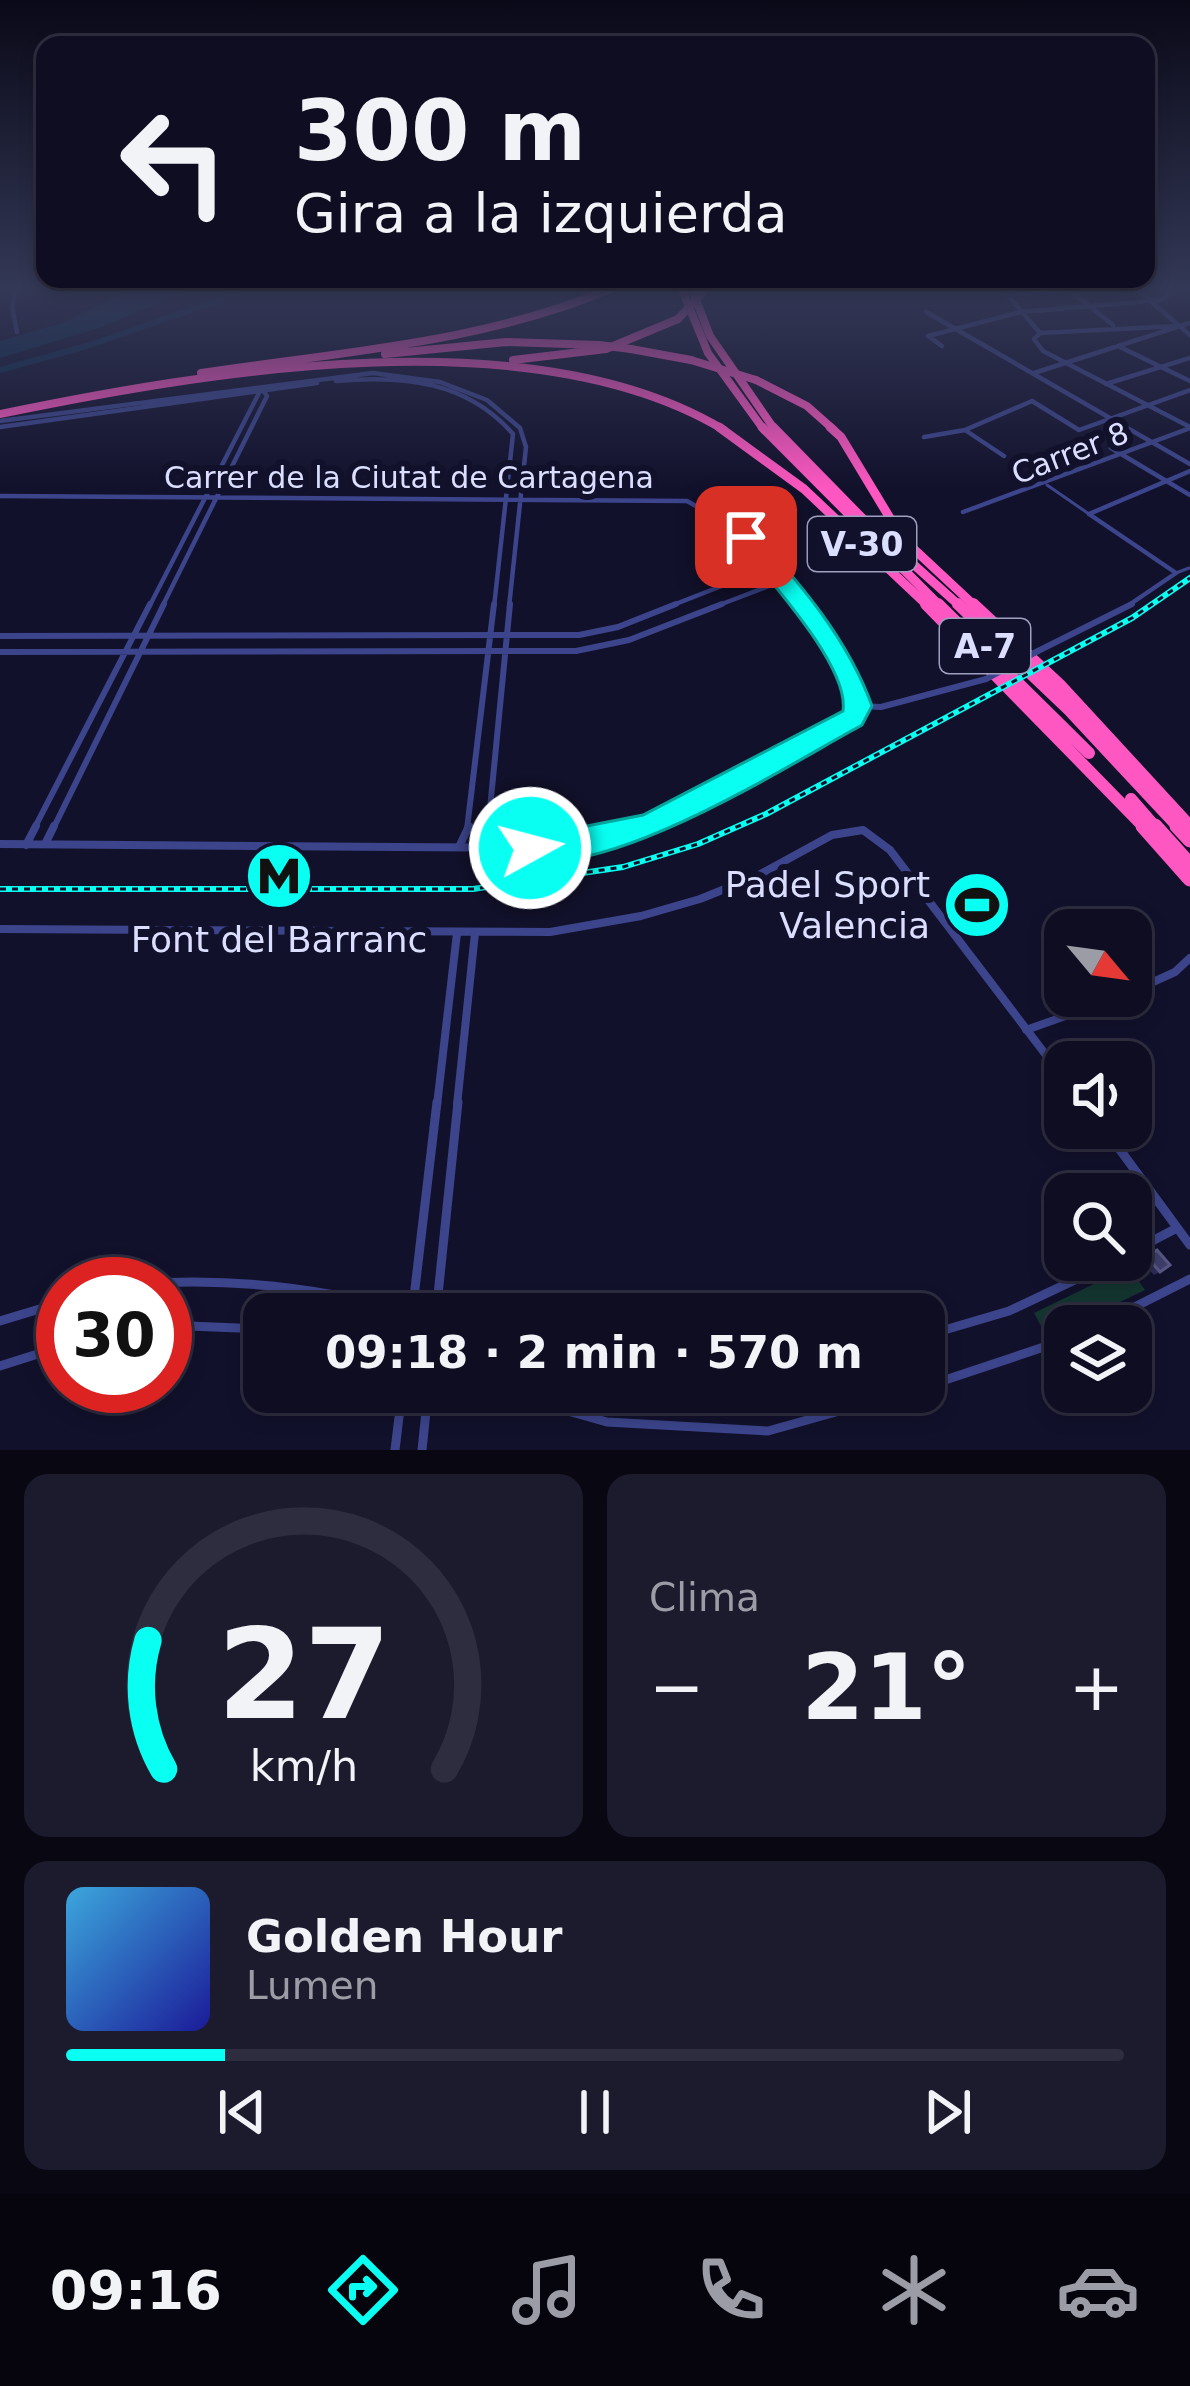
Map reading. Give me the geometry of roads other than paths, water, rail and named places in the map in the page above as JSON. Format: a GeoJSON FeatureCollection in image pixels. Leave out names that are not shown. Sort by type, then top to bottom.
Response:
{"type":"FeatureCollection","features":[{"type":"Feature","properties":{"kind":"highway"},"geometry":{"type":"LineString","coordinates":[[70,394],[323,355]]}},
{"type":"Feature","properties":{"kind":"highway","name":"V-30"},"geometry":{"type":"LineString","coordinates":[[0,417],[70,394],[381,355]]}},
{"type":"Feature","properties":{"kind":"highway"},"geometry":{"type":"LineString","coordinates":[[446,361],[570,355]]}},
{"type":"Feature","properties":{"kind":"highway","name":"V-30"},"geometry":{"type":"LineString","coordinates":[[662,355],[756,380],[807,406],[832,428],[852,452],[879,507],[902,538],[1061,686],[1190,826]]}},
{"type":"Feature","properties":{"kind":"highway","name":"A-7"},"geometry":{"type":"LineString","coordinates":[[709,355],[769,436],[1035,696],[1190,865]]}},
{"type":"Feature","properties":{"kind":"highway","name":"A-7"},"geometry":{"type":"LineString","coordinates":[[723,355],[782,436],[1023,665],[1190,840]]}},
{"type":"Feature","properties":{"kind":"highway","name":"V-30"},"geometry":{"type":"LineString","coordinates":[[0,417],[115,393],[306,368],[446,361],[550,371],[641,393],[719,426],[761,451],[1088,763],[1190,879]]}},
{"type":"Feature","properties":{"kind":"street"},"geometry":{"type":"LineString","coordinates":[[999,355],[1190,468]]}},
{"type":"Feature","properties":{"kind":"street"},"geometry":{"type":"LineString","coordinates":[[1052,355],[1190,428]]}},
{"type":"Feature","properties":{"kind":"street"},"geometry":{"type":"LineString","coordinates":[[1031,374],[1089,355]]}},
{"type":"Feature","properties":{"kind":"street"},"geometry":{"type":"LineString","coordinates":[[1136,355],[1190,381]]}},
{"type":"Feature","properties":{"kind":"street"},"geometry":{"type":"LineString","coordinates":[[1106,384],[1190,358]]}},
{"type":"Feature","properties":{"kind":"street"},"geometry":{"type":"LineString","coordinates":[[0,417],[395,374],[425,378],[492,403],[524,432],[487,824],[490,848]]}},
{"type":"Feature","properties":{"kind":"street"},"geometry":{"type":"LineString","coordinates":[[262,388],[391,378],[419,382],[486,406],[513,434],[470,823],[459,847]]}},
{"type":"Feature","properties":{"kind":"street"},"geometry":{"type":"LineString","coordinates":[[26,844],[262,388]]}},
{"type":"Feature","properties":{"kind":"street"},"geometry":{"type":"LineString","coordinates":[[45,844],[267,396],[262,388]]}},
{"type":"Feature","properties":{"kind":"street"},"geometry":{"type":"LineString","coordinates":[[924,437],[965,430],[1032,401],[1079,430],[1190,390]]}},
{"type":"Feature","properties":{"kind":"street","name":"Carrer 8"},"geometry":{"type":"LineString","coordinates":[[964,512],[1047,485],[1190,428]]}},
{"type":"Feature","properties":{"kind":"street"},"geometry":{"type":"LineString","coordinates":[[965,430],[1004,456]]}},
{"type":"Feature","properties":{"kind":"street"},"geometry":{"type":"LineString","coordinates":[[1111,448],[1190,495]]}},
{"type":"Feature","properties":{"kind":"street"},"geometry":{"type":"LineString","coordinates":[[1089,514],[1190,468]]}},
{"type":"Feature","properties":{"kind":"street"},"geometry":{"type":"LineString","coordinates":[[1047,485],[1176,573]]}},
{"type":"Feature","properties":{"kind":"street","name":"Carrer de la Ciutat de Cartagena"},"geometry":{"type":"LineString","coordinates":[[0,496],[686,502],[719,515],[787,579],[840,665],[859,706]]}},
{"type":"Feature","properties":{"kind":"street"},"geometry":{"type":"LineString","coordinates":[[0,636],[579,634],[618,627],[775,566]]}},
{"type":"Feature","properties":{"kind":"street"},"geometry":{"type":"LineString","coordinates":[[0,844],[490,848],[580,843],[650,825],[838,728],[859,706],[881,706],[986,679],[1190,568]]}},
{"type":"Feature","properties":{"kind":"street"},"geometry":{"type":"LineString","coordinates":[[0,652],[576,651],[629,640],[787,579]]}},
{"type":"Feature","properties":{"kind":"street"},"geometry":{"type":"LineString","coordinates":[[1,932],[550,932],[665,911],[726,892],[834,835],[862,830],[890,850],[1044,1053]]}},
{"type":"Feature","properties":{"kind":"street"},"geometry":{"type":"LineString","coordinates":[[416,1293],[457,933]]}},
{"type":"Feature","properties":{"kind":"street"},"geometry":{"type":"LineString","coordinates":[[438,1293],[476,933]]}},
{"type":"Feature","properties":{"kind":"street"},"geometry":{"type":"LineString","coordinates":[[1152,982],[1175,972],[1190,958]]}},
{"type":"Feature","properties":{"kind":"street"},"geometry":{"type":"LineString","coordinates":[[1026,1030],[1063,1017]]}},
{"type":"Feature","properties":{"kind":"street"},"geometry":{"type":"LineString","coordinates":[[1119,1149],[1190,1245]]}},
{"type":"Feature","properties":{"kind":"street"},"geometry":{"type":"LineString","coordinates":[[1152,1241],[1177,1228]]}},
{"type":"Feature","properties":{"kind":"street"},"geometry":{"type":"LineString","coordinates":[[1139,1305],[1190,1279]]}},
{"type":"Feature","properties":{"kind":"street"},"geometry":{"type":"LineString","coordinates":[[945,1330],[1010,1311],[1073,1281]]}},
{"type":"Feature","properties":{"kind":"street"},"geometry":{"type":"LineString","coordinates":[[192,1284],[264,1283],[339,1293]]}},
{"type":"Feature","properties":{"kind":"street"},"geometry":{"type":"LineString","coordinates":[[0,1321],[36,1310]]}},
{"type":"Feature","properties":{"kind":"street"},"geometry":{"type":"LineString","coordinates":[[192,1326],[243,1328]]}},
{"type":"Feature","properties":{"kind":"street"},"geometry":{"type":"LineString","coordinates":[[945,1380],[1044,1347]]}},
{"type":"Feature","properties":{"kind":"street"},"geometry":{"type":"LineString","coordinates":[[0,1366],[36,1355]]}},
{"type":"Feature","properties":{"kind":"street"},"geometry":{"type":"LineString","coordinates":[[395,1450],[399,1413]]}},
{"type":"Feature","properties":{"kind":"street"},"geometry":{"type":"LineString","coordinates":[[422,1450],[426,1413]]}},
{"type":"Feature","properties":{"kind":"street"},"geometry":{"type":"LineString","coordinates":[[573,1413],[607,1423],[768,1431],[832,1413]]}},
{"type":"Feature","properties":{"kind":"waterway"},"geometry":{"type":"LineString","coordinates":[[0,370],[56,355]]}},
{"type":"Feature","properties":{"kind":"railway"},"geometry":{"type":"LineString","coordinates":[[0,889],[473,889],[623,867],[698,844],[766,814],[1132,618],[1190,578]]}},
{"type":"Feature","properties":{"kind":"place","name":"Font del Barranc"},"geometry":{"type":"Point","coordinates":[279,876]}},
{"type":"Feature","properties":{"kind":"place","name":"Padel Sport Valencia"},"geometry":{"type":"Point","coordinates":[977,905]}}]}
